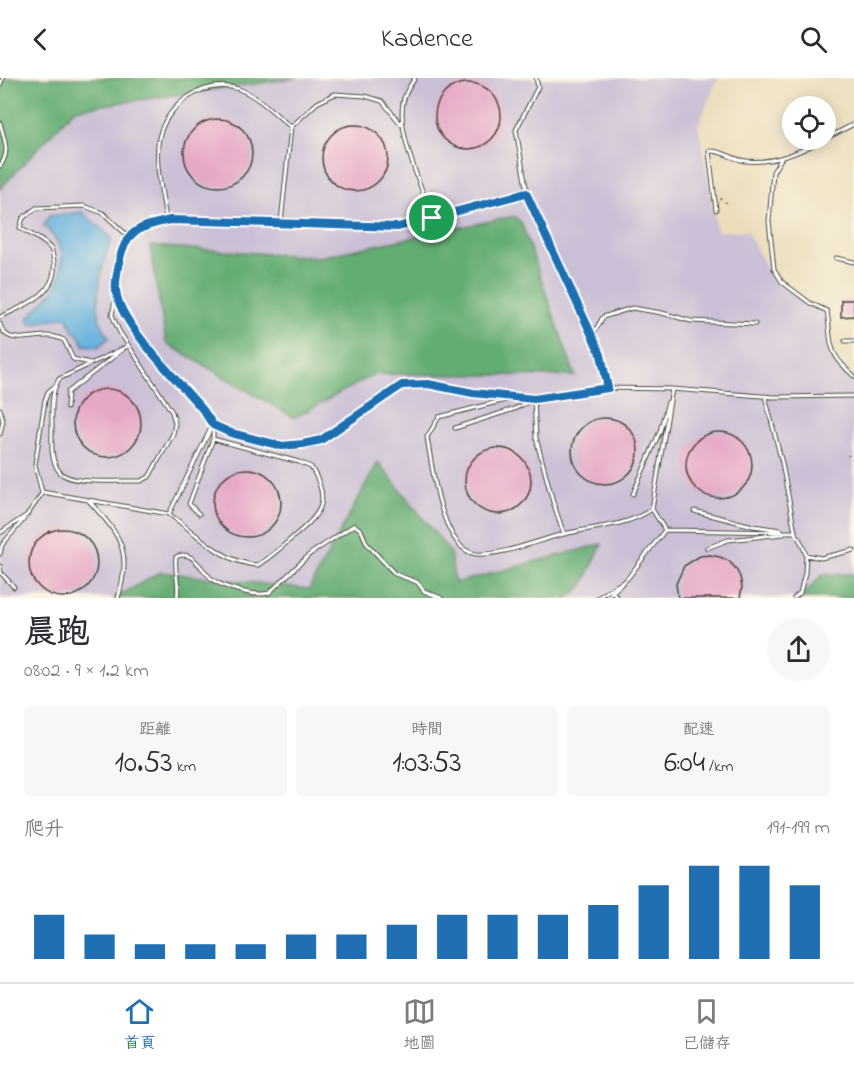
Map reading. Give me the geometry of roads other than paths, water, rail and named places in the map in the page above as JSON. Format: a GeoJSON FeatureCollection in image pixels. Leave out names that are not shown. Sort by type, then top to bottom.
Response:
{"type":"FeatureCollection","features":[{"type":"Feature","properties":{"kind":"lane"},"geometry":{"type":"LineString","coordinates":[[0,86],[3,78]]}},
{"type":"Feature","properties":{"kind":"lane"},"geometry":{"type":"LineString","coordinates":[[415,78],[406,92],[402,124],[432,218]]}},
{"type":"Feature","properties":{"kind":"lane"},"geometry":{"type":"LineString","coordinates":[[536,78],[538,87],[516,130],[526,193],[601,355],[608,388]]}},
{"type":"Feature","properties":{"kind":"lane"},"geometry":{"type":"LineString","coordinates":[[166,221],[157,159],[159,138],[163,125],[182,100],[200,88],[215,85],[238,88],[260,100],[291,127]]}},
{"type":"Feature","properties":{"kind":"lane"},"geometry":{"type":"LineString","coordinates":[[281,222],[291,127],[317,103],[335,94],[365,96],[382,101],[402,124]]}},
{"type":"Feature","properties":{"kind":"lane"},"geometry":{"type":"LineString","coordinates":[[0,123],[6,146],[6,158],[0,166]]}},
{"type":"Feature","properties":{"kind":"lane"},"geometry":{"type":"LineString","coordinates":[[836,133],[854,124]]}},
{"type":"Feature","properties":{"kind":"lane"},"geometry":{"type":"LineString","coordinates":[[716,210],[709,151],[717,151],[744,161],[781,159],[800,150]]}},
{"type":"Feature","properties":{"kind":"lane"},"geometry":{"type":"LineString","coordinates":[[781,159],[773,172],[769,221],[774,269],[782,282],[810,303],[827,311],[831,349],[854,376]]}},
{"type":"Feature","properties":{"kind":"lane"},"geometry":{"type":"LineString","coordinates":[[55,386],[52,453],[60,473],[72,480],[141,481],[149,477],[173,434],[175,423],[172,412],[119,331],[112,315],[117,295],[121,249],[128,236],[150,225],[166,221],[281,222],[398,227],[526,193]]}},
{"type":"Feature","properties":{"kind":"lane"},"geometry":{"type":"LineString","coordinates":[[0,317],[41,296],[51,281],[55,269],[53,252],[42,241],[20,228],[23,218],[36,208],[84,206],[103,213],[128,236]]}},
{"type":"Feature","properties":{"kind":"lane"},"geometry":{"type":"LineString","coordinates":[[836,258],[854,262]]}},
{"type":"Feature","properties":{"kind":"lane"},"geometry":{"type":"LineString","coordinates":[[117,295],[132,327],[203,410],[213,425],[231,433],[282,446],[321,440],[402,385],[428,384],[473,393],[534,399],[608,388],[672,389],[765,396],[854,396]]}},
{"type":"Feature","properties":{"kind":"lane"},"geometry":{"type":"LineString","coordinates":[[592,336],[603,317],[632,308],[690,321],[755,324]]}},
{"type":"Feature","properties":{"kind":"lane"},"geometry":{"type":"LineString","coordinates":[[0,324],[1,329],[17,339],[51,335],[64,340],[73,359],[92,363]]}},
{"type":"Feature","properties":{"kind":"lane"},"geometry":{"type":"LineString","coordinates":[[845,341],[854,340]]}},
{"type":"Feature","properties":{"kind":"lane"},"geometry":{"type":"LineString","coordinates":[[43,492],[35,465],[48,392],[59,379],[128,345],[68,392],[67,408]]}},
{"type":"Feature","properties":{"kind":"lane"},"geometry":{"type":"LineString","coordinates":[[633,494],[660,431],[672,389]]}},
{"type":"Feature","properties":{"kind":"lane"},"geometry":{"type":"LineString","coordinates":[[665,530],[652,509],[672,389]]}},
{"type":"Feature","properties":{"kind":"lane"},"geometry":{"type":"LineString","coordinates":[[765,396],[782,463],[795,532],[806,555],[800,593],[794,598]]}},
{"type":"Feature","properties":{"kind":"lane"},"geometry":{"type":"LineString","coordinates":[[516,397],[439,417],[427,437],[444,521],[455,541],[473,554],[494,553],[564,534],[628,522],[652,509]]}},
{"type":"Feature","properties":{"kind":"lane"},"geometry":{"type":"LineString","coordinates":[[455,428],[514,409],[534,399]]}},
{"type":"Feature","properties":{"kind":"lane"},"geometry":{"type":"LineString","coordinates":[[534,399],[536,438],[564,534]]}},
{"type":"Feature","properties":{"kind":"lane"},"geometry":{"type":"LineString","coordinates":[[0,409],[3,421],[0,434]]}},
{"type":"Feature","properties":{"kind":"lane"},"geometry":{"type":"LineString","coordinates":[[199,514],[189,504],[213,439],[213,425]]}},
{"type":"Feature","properties":{"kind":"lane"},"geometry":{"type":"LineString","coordinates":[[169,514],[213,425]]}},
{"type":"Feature","properties":{"kind":"lane"},"geometry":{"type":"LineString","coordinates":[[43,492],[169,514],[230,559],[248,565],[258,565],[316,517],[323,490],[311,467],[213,439]]}},
{"type":"Feature","properties":{"kind":"lane"},"geometry":{"type":"LineString","coordinates":[[0,554],[3,545],[43,492]]}},
{"type":"Feature","properties":{"kind":"lane"},"geometry":{"type":"LineString","coordinates":[[88,500],[109,523],[121,542],[125,560],[118,598]]}},
{"type":"Feature","properties":{"kind":"lane"},"geometry":{"type":"LineString","coordinates":[[694,511],[753,526],[795,532]]}},
{"type":"Feature","properties":{"kind":"lane"},"geometry":{"type":"LineString","coordinates":[[0,532],[27,515]]}},
{"type":"Feature","properties":{"kind":"lane"},"geometry":{"type":"LineString","coordinates":[[177,598],[174,568],[176,557],[182,554],[189,555],[214,581],[260,596],[269,593],[310,554],[354,525],[361,530],[368,544],[395,574],[417,582],[424,591],[441,598]]}},
{"type":"Feature","properties":{"kind":"lane"},"geometry":{"type":"LineString","coordinates":[[665,530],[795,532]]}},
{"type":"Feature","properties":{"kind":"lane"},"geometry":{"type":"LineString","coordinates":[[606,598],[627,579],[665,530]]}},
{"type":"Feature","properties":{"kind":"lane"},"geometry":{"type":"LineString","coordinates":[[707,548],[728,540],[795,532]]}},
{"type":"Feature","properties":{"kind":"lane"},"geometry":{"type":"LineString","coordinates":[[806,555],[821,558],[854,550]]}},
{"type":"Feature","properties":{"kind":"lane"},"geometry":{"type":"LineString","coordinates":[[0,566],[1,573],[14,587]]}},
{"type":"Feature","properties":{"kind":"lane"},"geometry":{"type":"LineString","coordinates":[[597,598],[627,579]]}},
{"type":"Feature","properties":{"kind":"lane"},"geometry":{"type":"LineString","coordinates":[[612,592],[618,598]]}},
{"type":"Feature","properties":{"kind":"water"},"geometry":{"type":"Polygon","coordinates":[[[82,212],[112,238],[105,257],[98,301],[100,321],[109,338],[98,347],[84,345],[78,334],[73,331],[68,318],[62,317],[30,324],[28,318],[55,289],[60,278],[62,252],[44,225],[49,216],[82,212]]]}}]}
